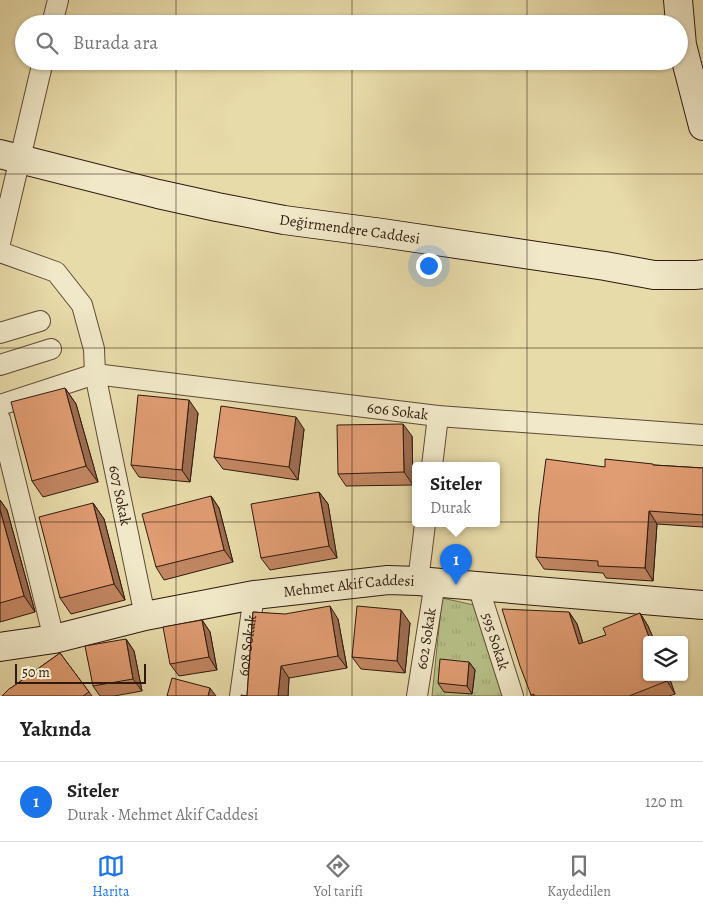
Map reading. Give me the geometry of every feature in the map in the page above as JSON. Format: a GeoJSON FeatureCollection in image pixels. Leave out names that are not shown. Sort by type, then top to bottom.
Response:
{"type":"FeatureCollection","features":[{"type":"Feature","properties":{"kind":"street"},"geometry":{"type":"LineString","coordinates":[[54,15],[58,0]]}},
{"type":"Feature","properties":{"kind":"street"},"geometry":{"type":"LineString","coordinates":[[678,0],[679,15]]}},
{"type":"Feature","properties":{"kind":"street"},"geometry":{"type":"LineString","coordinates":[[688,68],[703,126]]}},
{"type":"Feature","properties":{"kind":"street"},"geometry":{"type":"LineString","coordinates":[[0,243],[10,156],[40,70]]}},
{"type":"Feature","properties":{"kind":"street","name":"Değirmendere Caddesi"},"geometry":{"type":"LineString","coordinates":[[10,156],[158,194],[284,220],[605,266],[654,275],[703,274]]}},
{"type":"Feature","properties":{"kind":"street","name":"607 Sokak"},"geometry":{"type":"LineString","coordinates":[[0,252],[56,272],[82,305],[94,349],[95,374],[145,616]]}},
{"type":"Feature","properties":{"kind":"street"},"geometry":{"type":"LineString","coordinates":[[0,333],[40,321]]}},
{"type":"Feature","properties":{"kind":"street"},"geometry":{"type":"LineString","coordinates":[[0,365],[51,349]]}},
{"type":"Feature","properties":{"kind":"street"},"geometry":{"type":"LineString","coordinates":[[0,404],[95,374]]}},
{"type":"Feature","properties":{"kind":"street","name":"606 Sokak"},"geometry":{"type":"LineString","coordinates":[[95,374],[438,416],[703,435]]}},
{"type":"Feature","properties":{"kind":"street"},"geometry":{"type":"LineString","coordinates":[[432,462],[438,416]]}},
{"type":"Feature","properties":{"kind":"street"},"geometry":{"type":"LineString","coordinates":[[0,419],[54,639]]}},
{"type":"Feature","properties":{"kind":"street","name":"602 Sokak"},"geometry":{"type":"LineString","coordinates":[[417,696],[426,582],[425,527]]}},
{"type":"Feature","properties":{"kind":"street","name":"Mehmet Akif Caddesi"},"geometry":{"type":"LineString","coordinates":[[0,647],[54,639],[145,616],[254,595],[388,580],[703,605]]}},
{"type":"Feature","properties":{"kind":"street","name":"595 Sokak"},"geometry":{"type":"LineString","coordinates":[[478,586],[513,696]]}},
{"type":"Feature","properties":{"kind":"street","name":"608 Sokak"},"geometry":{"type":"LineString","coordinates":[[240,696],[254,595]]}},
{"type":"Feature","properties":{"kind":"green space"},"geometry":{"type":"Polygon","coordinates":[[[442,598],[474,605],[503,696],[432,696],[442,598]]]}},
{"type":"Feature","properties":{"kind":"building"},"geometry":{"type":"Polygon","coordinates":[[[65,388],[86,466],[32,481],[11,402],[65,388]]]}},
{"type":"Feature","properties":{"kind":"building"},"geometry":{"type":"Polygon","coordinates":[[[138,395],[189,400],[182,470],[131,465],[138,395]]]}},
{"type":"Feature","properties":{"kind":"building"},"geometry":{"type":"Polygon","coordinates":[[[221,406],[296,417],[289,467],[214,457],[221,406]]]}},
{"type":"Feature","properties":{"kind":"building"},"geometry":{"type":"Polygon","coordinates":[[[403,424],[404,472],[338,474],[337,425],[403,424]]]}},
{"type":"Feature","properties":{"kind":"building"},"geometry":{"type":"Polygon","coordinates":[[[546,459],[605,467],[605,459],[653,465],[703,468],[703,515],[649,511],[645,568],[598,566],[598,561],[536,557],[546,459]]]}},
{"type":"Feature","properties":{"kind":"building"},"geometry":{"type":"Polygon","coordinates":[[[319,492],[329,546],[261,558],[251,504],[319,492]]]}},
{"type":"Feature","properties":{"kind":"building"},"geometry":{"type":"Polygon","coordinates":[[[211,496],[224,550],[156,567],[142,514],[211,496]]]}},
{"type":"Feature","properties":{"kind":"building"},"geometry":{"type":"Polygon","coordinates":[[[93,503],[114,584],[60,598],[39,517],[93,503]]]}},
{"type":"Feature","properties":{"kind":"building"},"geometry":{"type":"Polygon","coordinates":[[[0,510],[24,596],[0,603],[0,510]]]}},
{"type":"Feature","properties":{"kind":"building"},"geometry":{"type":"Polygon","coordinates":[[[330,606],[338,656],[281,666],[278,696],[247,696],[253,612],[285,614],[330,606]]]}},
{"type":"Feature","properties":{"kind":"building"},"geometry":{"type":"Polygon","coordinates":[[[357,606],[401,610],[397,661],[352,657],[357,606]]]}},
{"type":"Feature","properties":{"kind":"building"},"geometry":{"type":"Polygon","coordinates":[[[502,609],[569,612],[579,644],[606,635],[603,628],[640,613],[649,636],[643,636],[643,681],[667,681],[629,696],[534,696],[534,694],[531,695],[502,609]]]}},
{"type":"Feature","properties":{"kind":"building"},"geometry":{"type":"Polygon","coordinates":[[[202,620],[209,657],[170,664],[163,627],[202,620]]]}},
{"type":"Feature","properties":{"kind":"building"},"geometry":{"type":"Polygon","coordinates":[[[126,639],[133,679],[93,686],[85,646],[126,639]]]}},
{"type":"Feature","properties":{"kind":"building"},"geometry":{"type":"Polygon","coordinates":[[[60,653],[89,692],[83,696],[2,696],[10,688],[60,653]]]}},
{"type":"Feature","properties":{"kind":"building"},"geometry":{"type":"Polygon","coordinates":[[[440,659],[469,662],[467,686],[438,683],[440,659]]]}},
{"type":"Feature","properties":{"kind":"building"},"geometry":{"type":"Polygon","coordinates":[[[172,678],[210,688],[208,696],[167,696],[172,678]]]}},
{"type":"Feature","properties":{"kind":"place","name":"Siteler"},"geometry":{"type":"Point","coordinates":[456,585]}}]}
